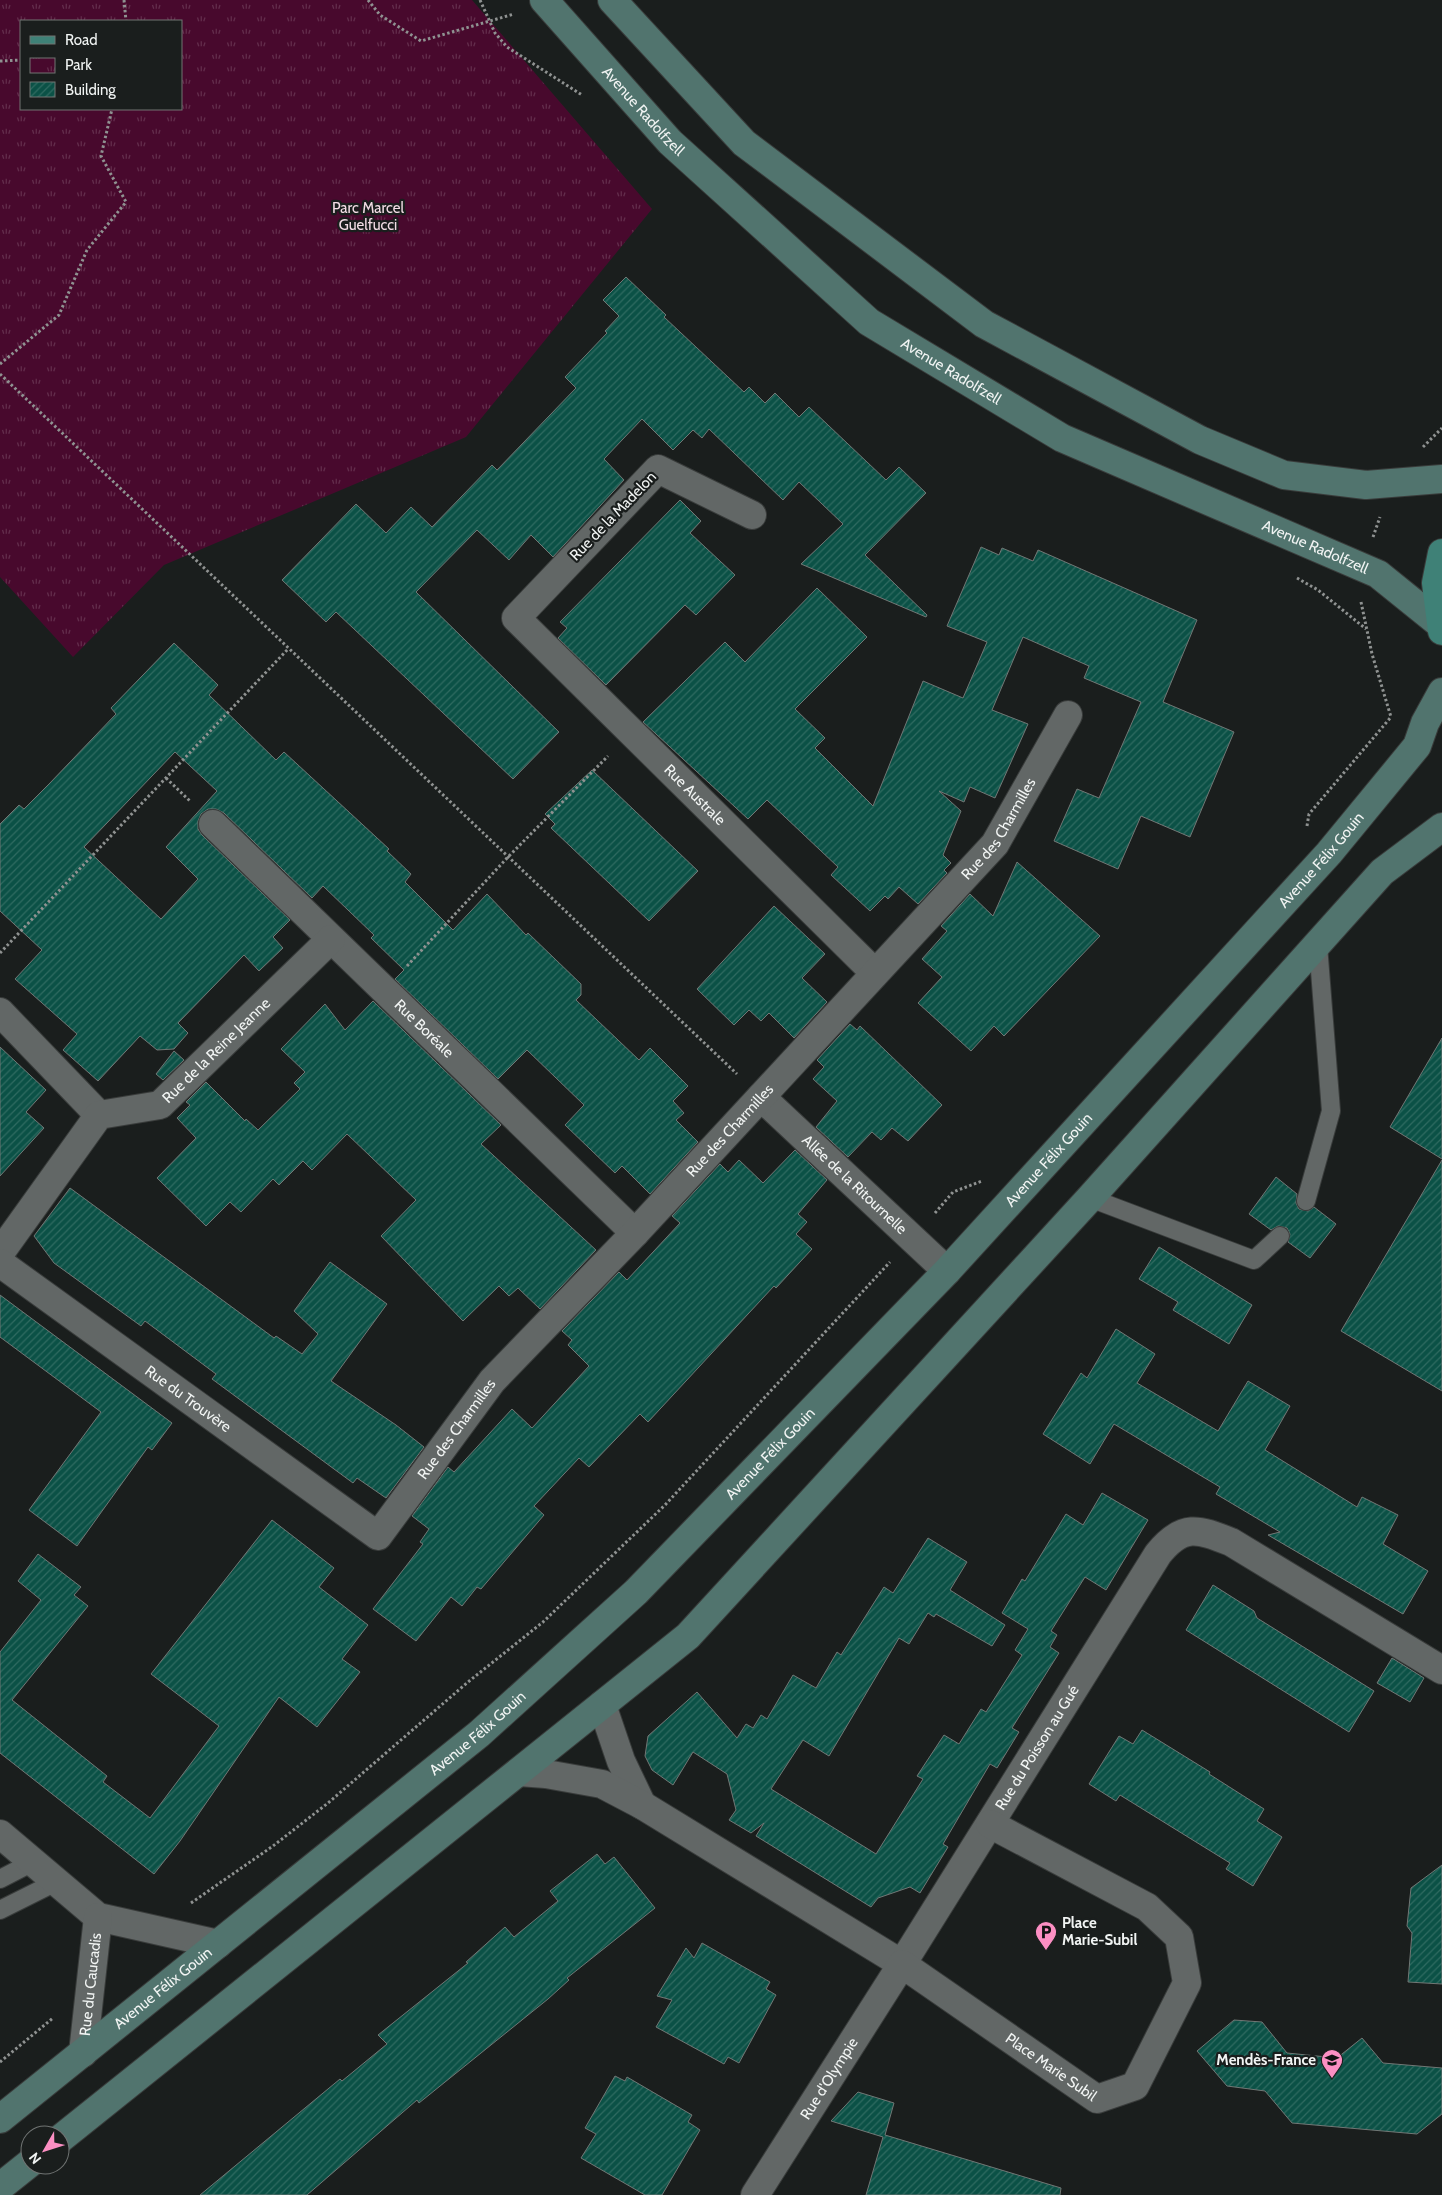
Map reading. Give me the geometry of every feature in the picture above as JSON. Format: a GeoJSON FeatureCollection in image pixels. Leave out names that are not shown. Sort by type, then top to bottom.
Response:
{"type":"FeatureCollection","features":[{"type":"Feature","properties":{"kind":"main road","name":"Avenue Radolfzell"},"geometry":{"type":"LineString","coordinates":[[544,0],[670,142],[869,322],[1062,438],[1378,574],[1441,628]]}},
{"type":"Feature","properties":{"kind":"main road"},"geometry":{"type":"LineString","coordinates":[[612,0],[744,143],[984,324],[1200,440],[1284,475],[1366,486],[1442,479]]}},
{"type":"Feature","properties":{"kind":"main road"},"geometry":{"type":"LineString","coordinates":[[1441,628],[1436,583],[1442,552]]}},
{"type":"Feature","properties":{"kind":"main road","name":"Avenue Félix Gouin"},"geometry":{"type":"LineString","coordinates":[[0,2120],[479,1734],[636,1592],[947,1271],[1329,853],[1416,746],[1442,692]]}},
{"type":"Feature","properties":{"kind":"main road"},"geometry":{"type":"LineString","coordinates":[[70,2131],[688,1636],[1090,1198],[1382,872],[1442,826]]}},
{"type":"Feature","properties":{"kind":"main road"},"geometry":{"type":"LineString","coordinates":[[0,2188],[20,2171]]}},
{"type":"Feature","properties":{"kind":"street","name":"Rue de la Madelon"},"geometry":{"type":"LineString","coordinates":[[516,618],[658,469],[752,515]]}},
{"type":"Feature","properties":{"kind":"street","name":"Rue Australe"},"geometry":{"type":"LineString","coordinates":[[516,618],[875,973]]}},
{"type":"Feature","properties":{"kind":"street","name":"Rue des Charmilles"},"geometry":{"type":"LineString","coordinates":[[378,1536],[492,1381],[635,1233],[995,844],[1068,716]]}},
{"type":"Feature","properties":{"kind":"street","name":"Rue Boréale"},"geometry":{"type":"LineString","coordinates":[[213,824],[635,1233]]}},
{"type":"Feature","properties":{"kind":"street","name":"Rue de la Reine Jeanne"},"geometry":{"type":"LineString","coordinates":[[99,1115],[160,1105],[331,938]]}},
{"type":"Feature","properties":{"kind":"street"},"geometry":{"type":"LineString","coordinates":[[0,1012],[99,1115],[0,1253]]}},
{"type":"Feature","properties":{"kind":"street","name":"Allée de la Ritournelle"},"geometry":{"type":"LineString","coordinates":[[761,1097],[947,1271]]}},
{"type":"Feature","properties":{"kind":"street","name":"Rue du Trouvère"},"geometry":{"type":"LineString","coordinates":[[0,1263],[378,1536]]}},
{"type":"Feature","properties":{"kind":"street","name":"Rue du Poisson au Gué"},"geometry":{"type":"LineString","coordinates":[[902,1964],[1158,1554],[1169,1540],[1186,1531],[1202,1531],[1231,1542],[1442,1670]]}},
{"type":"Feature","properties":{"kind":"street"},"geometry":{"type":"LineString","coordinates":[[602,1705],[621,1762],[642,1805]]}},
{"type":"Feature","properties":{"kind":"street"},"geometry":{"type":"LineString","coordinates":[[519,1772],[546,1774],[602,1784],[642,1805],[902,1964]]}},
{"type":"Feature","properties":{"kind":"street","name":"Place Marie Subil"},"geometry":{"type":"LineString","coordinates":[[902,1964],[1097,2099],[1135,2086],[1187,1983],[1179,1937],[1147,1907],[990,1824]]}},
{"type":"Feature","properties":{"kind":"street","name":"Rue du Caucadis"},"geometry":{"type":"LineString","coordinates":[[2,1840],[33,1862],[98,1917],[218,1944]]}},
{"type":"Feature","properties":{"kind":"street","name":"Rue du Caucadis"},"geometry":{"type":"LineString","coordinates":[[83,2053],[98,1917]]}},
{"type":"Feature","properties":{"kind":"street","name":"Rue d'Olympie"},"geometry":{"type":"LineString","coordinates":[[755,2195],[902,1964]]}},
{"type":"Feature","properties":{"kind":"lane"},"geometry":{"type":"LineString","coordinates":[[1306,1201],[1331,1111],[1318,945]]}},
{"type":"Feature","properties":{"kind":"lane"},"geometry":{"type":"LineString","coordinates":[[1090,1198],[1254,1260],[1280,1236]]}},
{"type":"Feature","properties":{"kind":"lane"},"geometry":{"type":"LineString","coordinates":[[0,1879],[33,1862]]}},
{"type":"Feature","properties":{"kind":"lane"},"geometry":{"type":"LineString","coordinates":[[0,1910],[56,1882]]}},
{"type":"Feature","properties":{"kind":"path"},"geometry":{"type":"LineString","coordinates":[[124,0],[126,20]]}},
{"type":"Feature","properties":{"kind":"path"},"geometry":{"type":"LineString","coordinates":[[368,0],[380,15],[421,41],[512,14]]}},
{"type":"Feature","properties":{"kind":"path"},"geometry":{"type":"LineString","coordinates":[[0,61],[20,60]]}},
{"type":"Feature","properties":{"kind":"path"},"geometry":{"type":"LineString","coordinates":[[0,364],[59,315],[87,250],[126,202],[101,156],[112,110]]}},
{"type":"Feature","properties":{"kind":"path"},"geometry":{"type":"LineString","coordinates":[[0,374],[761,1097]]}},
{"type":"Feature","properties":{"kind":"path"},"geometry":{"type":"LineString","coordinates":[[1294,576],[1318,590],[1366,629]]}},
{"type":"Feature","properties":{"kind":"path"},"geometry":{"type":"LineString","coordinates":[[1309,814],[1391,717],[1360,607]]}},
{"type":"Feature","properties":{"kind":"path"},"geometry":{"type":"LineString","coordinates":[[0,953],[288,649]]}},
{"type":"Feature","properties":{"kind":"path"},"geometry":{"type":"LineString","coordinates":[[384,990],[508,857],[632,733]]}},
{"type":"Feature","properties":{"kind":"path"},"geometry":{"type":"LineString","coordinates":[[183,1905],[191,1903],[274,1846],[328,1803],[468,1682],[543,1622],[665,1505],[872,1281]]}},
{"type":"Feature","properties":{"kind":"path"},"geometry":{"type":"LineString","coordinates":[[0,2062],[56,2013]]}},
{"type":"Feature","properties":{"kind":"green space","name":"Parc Marcel Guelfucci"},"geometry":{"type":"Polygon","coordinates":[[[0,0],[472,0],[652,209],[466,437],[164,565],[73,657],[0,577],[0,0]]]}},
{"type":"Feature","properties":{"kind":"building"},"geometry":{"type":"Polygon","coordinates":[[[626,277],[666,315],[664,317],[744,392],[749,387],[765,403],[775,393],[799,417],[809,407],[886,480],[899,467],[926,493],[865,555],[927,615],[926,617],[801,564],[843,524],[799,482],[783,500],[709,429],[702,438],[693,430],[673,450],[642,419],[604,459],[624,480],[553,557],[531,535],[509,560],[477,530],[416,592],[559,732],[513,779],[336,612],[326,622],[282,580],[356,504],[386,533],[411,507],[432,527],[492,465],[497,470],[576,388],[565,377],[607,333],[605,331],[619,316],[603,300],[626,277]]]}},
{"type":"Feature","properties":{"kind":"building"},"geometry":{"type":"Polygon","coordinates":[[[680,500],[701,521],[690,533],[735,575],[696,615],[685,605],[606,685],[558,638],[567,628],[560,622],[680,500]]]}},
{"type":"Feature","properties":{"kind":"building"},"geometry":{"type":"Polygon","coordinates":[[[981,547],[999,555],[1002,548],[1033,561],[1038,550],[1197,620],[1163,702],[1234,732],[1190,837],[1141,816],[1118,869],[1054,841],[1077,789],[1099,798],[1141,702],[1084,678],[1089,666],[1023,637],[992,710],[1028,724],[995,798],[970,787],[964,802],[939,791],[961,811],[943,855],[951,863],[944,870],[947,873],[918,904],[899,887],[888,899],[885,896],[870,911],[831,875],[838,867],[767,800],[748,819],[643,722],[725,642],[745,662],[817,588],[867,637],[795,709],[825,738],[815,748],[873,806],[923,681],[963,698],[987,642],[947,626],[981,547]]]}},
{"type":"Feature","properties":{"kind":"building"},"geometry":{"type":"Polygon","coordinates":[[[174,643],[218,685],[209,695],[276,760],[284,752],[389,849],[387,851],[411,874],[405,882],[453,930],[487,894],[526,935],[528,933],[581,984],[581,995],[576,1000],[639,1060],[650,1048],[688,1086],[673,1101],[684,1113],[676,1120],[698,1142],[650,1194],[622,1166],[615,1173],[565,1125],[584,1105],[527,1050],[498,1079],[395,979],[404,970],[371,938],[374,935],[323,886],[312,898],[224,813],[216,809],[208,809],[201,814],[198,821],[198,829],[290,920],[273,937],[283,948],[259,971],[244,955],[178,1023],[188,1033],[174,1049],[157,1050],[140,1036],[98,1081],[63,1050],[77,1034],[15,979],[42,950],[0,911],[0,824],[19,805],[24,809],[116,714],[111,708],[174,643]],[[175,752],[84,847],[161,919],[198,879],[166,847],[217,791],[175,752]]]}},
{"type":"Feature","properties":{"kind":"building"},"geometry":{"type":"Polygon","coordinates":[[[592,770],[698,871],[649,921],[551,828],[555,824],[545,814],[592,770]]]}},
{"type":"Feature","properties":{"kind":"building"},"geometry":{"type":"Polygon","coordinates":[[[1017,862],[1100,936],[1004,1036],[994,1026],[971,1051],[918,1003],[942,977],[922,959],[947,931],[941,926],[970,894],[993,916],[1017,862]]]}},
{"type":"Feature","properties":{"kind":"building"},"geometry":{"type":"Polygon","coordinates":[[[774,906],[825,954],[802,978],[827,1002],[794,1038],[769,1013],[761,1021],[749,1010],[734,1025],[697,989],[774,906]]]}},
{"type":"Feature","properties":{"kind":"building"},"geometry":{"type":"Polygon","coordinates":[[[373,1001],[501,1125],[481,1144],[596,1250],[540,1309],[518,1288],[509,1296],[499,1286],[463,1321],[381,1236],[416,1200],[347,1134],[312,1170],[303,1161],[279,1185],[273,1179],[241,1212],[230,1202],[206,1226],[157,1178],[196,1138],[177,1118],[190,1105],[186,1102],[206,1082],[245,1121],[246,1119],[258,1130],[300,1089],[294,1083],[305,1072],[281,1049],[325,1004],[345,1030],[373,1001]]]}},
{"type":"Feature","properties":{"kind":"building"},"geometry":{"type":"Polygon","coordinates":[[[850,1024],[857,1030],[860,1026],[942,1105],[908,1141],[892,1128],[881,1140],[872,1132],[848,1157],[816,1127],[837,1101],[813,1079],[824,1067],[817,1060],[850,1024]]]}},
{"type":"Feature","properties":{"kind":"building"},"geometry":{"type":"Polygon","coordinates":[[[1442,1038],[1442,1159],[1390,1127],[1442,1038]]]}},
{"type":"Feature","properties":{"kind":"building"},"geometry":{"type":"Polygon","coordinates":[[[0,1047],[46,1090],[26,1112],[44,1128],[0,1176],[0,1047]]]}},
{"type":"Feature","properties":{"kind":"building"},"geometry":{"type":"Polygon","coordinates":[[[174,1051],[184,1060],[163,1080],[156,1074],[174,1051]]]}},
{"type":"Feature","properties":{"kind":"building"},"geometry":{"type":"Polygon","coordinates":[[[795,1150],[827,1180],[798,1214],[807,1222],[796,1234],[812,1249],[776,1288],[774,1286],[648,1422],[640,1414],[589,1467],[579,1458],[534,1506],[544,1515],[481,1589],[477,1587],[462,1606],[451,1597],[416,1641],[373,1609],[423,1544],[420,1542],[429,1529],[412,1516],[448,1467],[454,1472],[512,1409],[532,1428],[589,1366],[568,1345],[572,1340],[562,1331],[619,1272],[627,1280],[680,1223],[672,1216],[720,1164],[728,1172],[739,1160],[763,1183],[795,1150]]]}},
{"type":"Feature","properties":{"kind":"building"},"geometry":{"type":"Polygon","coordinates":[[[1442,1160],[1442,1391],[1341,1331],[1442,1160]]]}},
{"type":"Feature","properties":{"kind":"building"},"geometry":{"type":"Polygon","coordinates":[[[1276,1177],[1297,1194],[1296,1203],[1299,1209],[1308,1211],[1314,1207],[1336,1224],[1310,1258],[1288,1242],[1290,1234],[1287,1228],[1278,1226],[1271,1230],[1249,1214],[1276,1177]]]}},
{"type":"Feature","properties":{"kind":"building"},"geometry":{"type":"Polygon","coordinates":[[[70,1188],[274,1338],[276,1336],[302,1354],[318,1334],[294,1311],[330,1262],[387,1304],[331,1381],[396,1425],[424,1447],[386,1498],[357,1478],[353,1483],[212,1379],[216,1374],[145,1321],[141,1326],[54,1263],[34,1236],[70,1188]]]}},
{"type":"Feature","properties":{"kind":"building"},"geometry":{"type":"Polygon","coordinates":[[[1159,1247],[1252,1305],[1229,1344],[1173,1310],[1178,1302],[1139,1279],[1159,1247]]]}},
{"type":"Feature","properties":{"kind":"building"},"geometry":{"type":"Polygon","coordinates":[[[0,1295],[172,1423],[152,1450],[148,1447],[77,1546],[29,1510],[101,1412],[0,1337],[0,1295]]]}},
{"type":"Feature","properties":{"kind":"building"},"geometry":{"type":"Polygon","coordinates":[[[1116,1329],[1155,1354],[1137,1383],[1218,1431],[1248,1381],[1290,1406],[1265,1450],[1357,1507],[1362,1497],[1398,1515],[1383,1544],[1428,1571],[1403,1614],[1268,1535],[1280,1532],[1216,1494],[1220,1487],[1114,1424],[1090,1464],[1043,1434],[1081,1373],[1087,1378],[1116,1329]]]}},
{"type":"Feature","properties":{"kind":"building"},"geometry":{"type":"Polygon","coordinates":[[[1102,1493],[1148,1520],[1106,1590],[1085,1577],[1051,1631],[1057,1635],[1050,1647],[1059,1653],[1012,1728],[1019,1732],[997,1768],[990,1764],[943,1844],[948,1847],[920,1893],[910,1887],[878,1898],[871,1907],[756,1836],[764,1823],[751,1833],[729,1820],[736,1810],[727,1774],[693,1752],[673,1785],[652,1770],[645,1756],[648,1736],[697,1692],[737,1738],[746,1724],[753,1728],[761,1715],[767,1719],[793,1675],[816,1688],[837,1652],[841,1655],[884,1587],[893,1593],[928,1538],[967,1562],[950,1590],[1005,1625],[992,1646],[936,1614],[934,1617],[928,1613],[909,1644],[899,1638],[829,1756],[803,1740],[771,1789],[876,1854],[923,1779],[917,1776],[944,1735],[959,1744],[981,1709],[986,1712],[1022,1655],[1015,1650],[1028,1629],[1002,1613],[1022,1579],[1025,1581],[1066,1514],[1083,1525],[1102,1493]]]}},
{"type":"Feature","properties":{"kind":"building"},"geometry":{"type":"Polygon","coordinates":[[[272,1520],[334,1568],[319,1587],[368,1625],[342,1659],[360,1672],[317,1727],[279,1697],[180,1841],[154,1874],[0,1753],[0,1652],[41,1600],[18,1581],[38,1554],[81,1587],[74,1595],[88,1606],[12,1700],[107,1776],[103,1782],[150,1818],[219,1726],[151,1674],[272,1520]]]}},
{"type":"Feature","properties":{"kind":"building"},"geometry":{"type":"Polygon","coordinates":[[[1213,1585],[1254,1611],[1257,1618],[1374,1691],[1349,1732],[1186,1630],[1213,1585]]]}},
{"type":"Feature","properties":{"kind":"building"},"geometry":{"type":"Polygon","coordinates":[[[1392,1658],[1424,1678],[1410,1702],[1377,1683],[1392,1658]]]}},
{"type":"Feature","properties":{"kind":"building"},"geometry":{"type":"Polygon","coordinates":[[[1142,1730],[1210,1772],[1209,1774],[1264,1809],[1257,1821],[1282,1837],[1253,1886],[1226,1869],[1230,1863],[1120,1795],[1116,1801],[1089,1784],[1119,1736],[1133,1744],[1142,1730]]]}},
{"type":"Feature","properties":{"kind":"building"},"geometry":{"type":"Polygon","coordinates":[[[597,1854],[605,1864],[614,1857],[655,1908],[567,1978],[569,1980],[548,1999],[419,2103],[417,2100],[307,2195],[200,2195],[340,2079],[342,2081],[387,2044],[378,2035],[468,1963],[466,1962],[505,1927],[514,1937],[558,1901],[550,1891],[597,1854]]]}},
{"type":"Feature","properties":{"kind":"building"},"geometry":{"type":"Polygon","coordinates":[[[1442,1865],[1442,1984],[1408,1982],[1412,1933],[1407,1926],[1411,1888],[1442,1865]]]}},
{"type":"Feature","properties":{"kind":"building"},"geometry":{"type":"Polygon","coordinates":[[[702,1943],[770,1982],[766,1989],[776,1995],[739,2063],[728,2057],[724,2064],[656,2027],[672,2000],[657,1996],[686,1948],[694,1958],[702,1943]]]}},
{"type":"Feature","properties":{"kind":"building","name":"Mendès-France"},"geometry":{"type":"Polygon","coordinates":[[[1234,2020],[1262,2022],[1287,2053],[1337,2058],[1362,2038],[1383,2063],[1442,2068],[1442,2114],[1417,2134],[1292,2123],[1265,2091],[1227,2086],[1197,2051],[1234,2020]]]}},
{"type":"Feature","properties":{"kind":"building"},"geometry":{"type":"Polygon","coordinates":[[[615,2076],[625,2081],[627,2077],[692,2115],[688,2122],[700,2130],[662,2195],[645,2195],[581,2158],[596,2134],[585,2128],[615,2076]]]}},
{"type":"Feature","properties":{"kind":"building"},"geometry":{"type":"Polygon","coordinates":[[[858,2092],[894,2103],[885,2135],[1061,2188],[1060,2195],[866,2195],[883,2137],[831,2121],[858,2092]]]}},
{"type":"Feature","properties":{"kind":"place","name":"Place Marie-Subil"},"geometry":{"type":"Point","coordinates":[1046,1951]}},
{"type":"Feature","properties":{"kind":"place","name":"Mendès-France"},"geometry":{"type":"Point","coordinates":[1332,2079]}}]}
